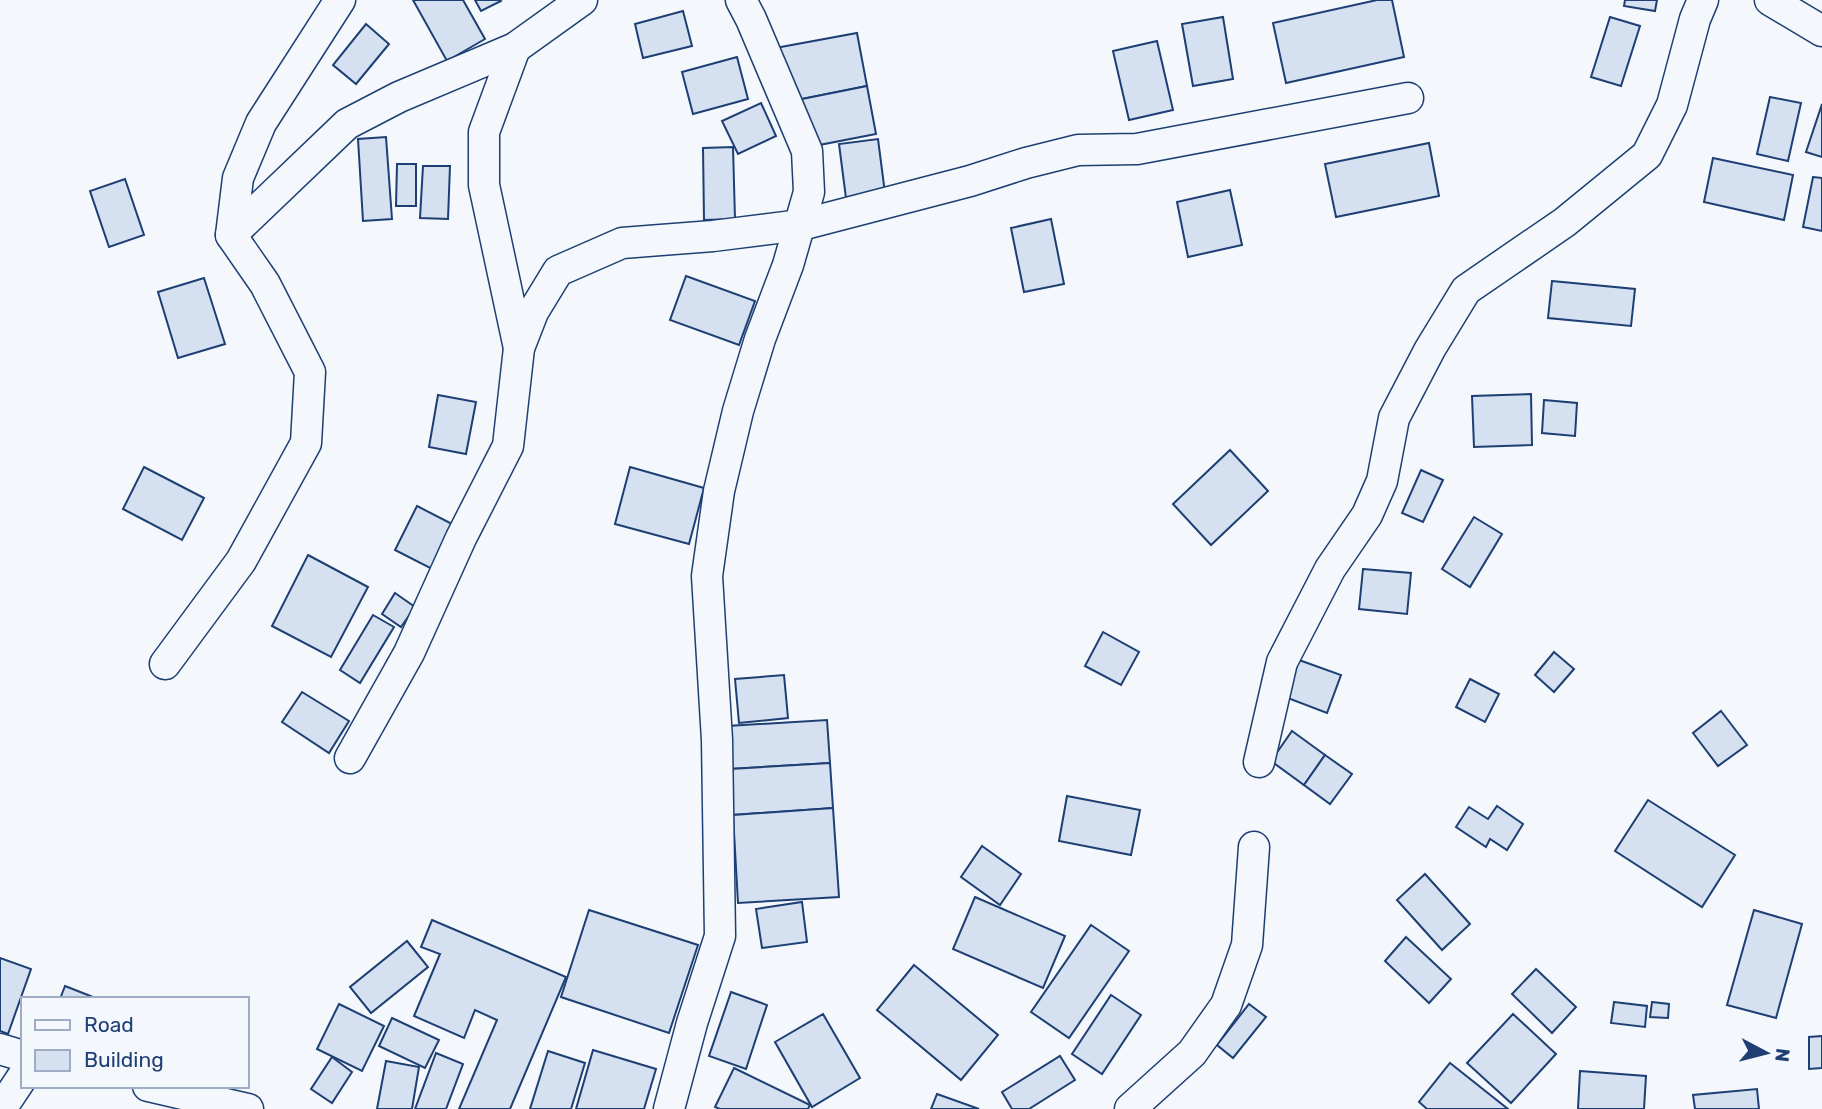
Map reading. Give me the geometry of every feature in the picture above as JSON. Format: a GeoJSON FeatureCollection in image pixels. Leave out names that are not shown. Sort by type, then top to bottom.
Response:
{"type":"FeatureCollection","features":[{"type":"Feature","properties":{"kind":"street"},"geometry":{"type":"LineString","coordinates":[[165,664],[241,561],[306,443],[310,372],[265,284],[231,235],[238,178],[261,123],[340,0]]}},
{"type":"Feature","properties":{"kind":"street"},"geometry":{"type":"LineString","coordinates":[[231,235],[347,124],[399,97],[514,48],[582,0]]}},
{"type":"Feature","properties":{"kind":"street"},"geometry":{"type":"LineString","coordinates":[[669,1109],[692,1023],[720,936],[717,740],[707,576],[719,491],[738,411],[760,339],[801,225],[809,192],[807,151],[741,0]]}},
{"type":"Feature","properties":{"kind":"street"},"geometry":{"type":"LineString","coordinates":[[1259,762],[1282,662],[1330,569],[1367,515],[1382,481],[1394,418],[1430,348],[1466,290],[1565,222],[1647,155],[1672,105],[1703,0]]}},
{"type":"Feature","properties":{"kind":"street"},"geometry":{"type":"LineString","coordinates":[[1770,0],[1822,31]]}},
{"type":"Feature","properties":{"kind":"street"},"geometry":{"type":"LineString","coordinates":[[514,48],[484,132],[484,184],[519,348]]}},
{"type":"Feature","properties":{"kind":"street"},"geometry":{"type":"LineString","coordinates":[[350,758],[410,653],[461,538],[508,446],[519,348],[533,312],[558,271],[622,243],[713,236],[801,225],[1078,150],[1137,149],[1408,98]]}},
{"type":"Feature","properties":{"kind":"street"},"geometry":{"type":"LineString","coordinates":[[1130,1109],[1192,1053],[1226,1005],[1247,945],[1254,847]]}},
{"type":"Feature","properties":{"kind":"street"},"geometry":{"type":"LineString","coordinates":[[0,1049],[21,1055]]}},
{"type":"Feature","properties":{"kind":"street"},"geometry":{"type":"LineString","coordinates":[[1,1109],[21,1079]]}},
{"type":"Feature","properties":{"kind":"street"},"geometry":{"type":"LineString","coordinates":[[157,1088],[248,1109]]}},
{"type":"Feature","properties":{"kind":"building"},"geometry":{"type":"Polygon","coordinates":[[[413,0],[463,0],[485,39],[447,61],[413,0]]]}},
{"type":"Feature","properties":{"kind":"building"},"geometry":{"type":"Polygon","coordinates":[[[475,0],[500,0],[501,1],[481,11],[475,0]]]}},
{"type":"Feature","properties":{"kind":"building"},"geometry":{"type":"Polygon","coordinates":[[[1377,0],[1392,0],[1404,57],[1286,83],[1273,23],[1377,0]]]}},
{"type":"Feature","properties":{"kind":"building"},"geometry":{"type":"Polygon","coordinates":[[[1625,0],[1657,0],[1655,11],[1624,6],[1625,0]]]}},
{"type":"Feature","properties":{"kind":"building"},"geometry":{"type":"Polygon","coordinates":[[[683,11],[692,46],[643,58],[635,24],[683,11]]]}},
{"type":"Feature","properties":{"kind":"building"},"geometry":{"type":"Polygon","coordinates":[[[1223,17],[1233,79],[1193,86],[1182,24],[1223,17]]]}},
{"type":"Feature","properties":{"kind":"building"},"geometry":{"type":"Polygon","coordinates":[[[1610,17],[1640,26],[1621,86],[1591,77],[1610,17]]]}},
{"type":"Feature","properties":{"kind":"building"},"geometry":{"type":"Polygon","coordinates":[[[366,24],[389,44],[356,84],[333,65],[366,24]]]}},
{"type":"Feature","properties":{"kind":"building"},"geometry":{"type":"Polygon","coordinates":[[[857,33],[867,86],[797,100],[770,49],[857,33]]]}},
{"type":"Feature","properties":{"kind":"building"},"geometry":{"type":"Polygon","coordinates":[[[1157,41],[1173,110],[1129,120],[1113,51],[1157,41]]]}},
{"type":"Feature","properties":{"kind":"building"},"geometry":{"type":"Polygon","coordinates":[[[737,57],[748,99],[693,114],[682,72],[737,57]]]}},
{"type":"Feature","properties":{"kind":"building"},"geometry":{"type":"Polygon","coordinates":[[[867,86],[876,134],[819,145],[797,100],[867,86]]]}},
{"type":"Feature","properties":{"kind":"building"},"geometry":{"type":"Polygon","coordinates":[[[1770,97],[1801,103],[1788,161],[1757,154],[1770,97]]]}},
{"type":"Feature","properties":{"kind":"building"},"geometry":{"type":"Polygon","coordinates":[[[761,103],[776,136],[738,154],[722,121],[761,103]]]}},
{"type":"Feature","properties":{"kind":"building"},"geometry":{"type":"Polygon","coordinates":[[[1822,104],[1822,157],[1806,152],[1822,104]]]}},
{"type":"Feature","properties":{"kind":"building"},"geometry":{"type":"Polygon","coordinates":[[[386,137],[392,219],[363,221],[358,139],[386,137]]]}},
{"type":"Feature","properties":{"kind":"building"},"geometry":{"type":"Polygon","coordinates":[[[878,139],[886,201],[847,206],[839,144],[878,139]]]}},
{"type":"Feature","properties":{"kind":"building"},"geometry":{"type":"Polygon","coordinates":[[[1429,143],[1439,196],[1336,217],[1325,164],[1429,143]]]}},
{"type":"Feature","properties":{"kind":"building"},"geometry":{"type":"Polygon","coordinates":[[[733,147],[735,219],[704,220],[703,148],[733,147]]]}},
{"type":"Feature","properties":{"kind":"building"},"geometry":{"type":"Polygon","coordinates":[[[1713,158],[1793,175],[1784,220],[1704,202],[1713,158]]]}},
{"type":"Feature","properties":{"kind":"building"},"geometry":{"type":"Polygon","coordinates":[[[397,164],[416,164],[416,206],[396,206],[397,164]]]}},
{"type":"Feature","properties":{"kind":"building"},"geometry":{"type":"Polygon","coordinates":[[[423,166],[450,166],[448,219],[420,218],[423,166]]]}},
{"type":"Feature","properties":{"kind":"building"},"geometry":{"type":"Polygon","coordinates":[[[1813,177],[1822,178],[1822,231],[1803,227],[1813,177]]]}},
{"type":"Feature","properties":{"kind":"building"},"geometry":{"type":"Polygon","coordinates":[[[125,179],[144,235],[109,247],[90,191],[125,179]]]}},
{"type":"Feature","properties":{"kind":"building"},"geometry":{"type":"Polygon","coordinates":[[[1230,190],[1242,245],[1188,257],[1177,202],[1230,190]]]}},
{"type":"Feature","properties":{"kind":"building"},"geometry":{"type":"Polygon","coordinates":[[[1051,219],[1064,284],[1024,292],[1011,228],[1051,219]]]}},
{"type":"Feature","properties":{"kind":"building"},"geometry":{"type":"Polygon","coordinates":[[[686,276],[755,301],[739,345],[670,320],[686,276]]]}},
{"type":"Feature","properties":{"kind":"building"},"geometry":{"type":"Polygon","coordinates":[[[204,278],[225,344],[178,358],[158,292],[204,278]]]}},
{"type":"Feature","properties":{"kind":"building"},"geometry":{"type":"Polygon","coordinates":[[[1552,281],[1635,289],[1631,326],[1548,318],[1552,281]]]}},
{"type":"Feature","properties":{"kind":"building"},"geometry":{"type":"Polygon","coordinates":[[[1531,394],[1532,445],[1474,447],[1472,396],[1531,394]]]}},
{"type":"Feature","properties":{"kind":"building"},"geometry":{"type":"Polygon","coordinates":[[[438,395],[476,402],[466,454],[429,447],[438,395]]]}},
{"type":"Feature","properties":{"kind":"building"},"geometry":{"type":"Polygon","coordinates":[[[1544,400],[1577,403],[1575,436],[1542,433],[1544,400]]]}},
{"type":"Feature","properties":{"kind":"building"},"geometry":{"type":"Polygon","coordinates":[[[1230,450],[1268,491],[1211,545],[1173,504],[1230,450]]]}},
{"type":"Feature","properties":{"kind":"building"},"geometry":{"type":"Polygon","coordinates":[[[144,467],[204,498],[182,540],[123,509],[144,467]]]}},
{"type":"Feature","properties":{"kind":"building"},"geometry":{"type":"Polygon","coordinates":[[[630,467],[704,488],[689,544],[615,524],[630,467]]]}},
{"type":"Feature","properties":{"kind":"building"},"geometry":{"type":"Polygon","coordinates":[[[1421,470],[1443,480],[1423,522],[1402,513],[1421,470]]]}},
{"type":"Feature","properties":{"kind":"building"},"geometry":{"type":"Polygon","coordinates":[[[417,506],[456,526],[434,570],[395,550],[417,506]]]}},
{"type":"Feature","properties":{"kind":"building"},"geometry":{"type":"Polygon","coordinates":[[[1474,517],[1502,534],[1470,587],[1442,569],[1474,517]]]}},
{"type":"Feature","properties":{"kind":"building"},"geometry":{"type":"Polygon","coordinates":[[[308,555],[368,587],[331,657],[272,626],[308,555]]]}},
{"type":"Feature","properties":{"kind":"building"},"geometry":{"type":"Polygon","coordinates":[[[1363,569],[1411,573],[1407,614],[1359,609],[1363,569]]]}},
{"type":"Feature","properties":{"kind":"building"},"geometry":{"type":"Polygon","coordinates":[[[395,593],[415,607],[401,627],[382,614],[395,593]]]}},
{"type":"Feature","properties":{"kind":"building"},"geometry":{"type":"Polygon","coordinates":[[[373,615],[394,627],[360,683],[340,670],[373,615]]]}},
{"type":"Feature","properties":{"kind":"building"},"geometry":{"type":"Polygon","coordinates":[[[1103,632],[1139,652],[1121,685],[1085,666],[1103,632]]]}},
{"type":"Feature","properties":{"kind":"building"},"geometry":{"type":"Polygon","coordinates":[[[1554,652],[1574,669],[1554,692],[1535,675],[1554,652]]]}},
{"type":"Feature","properties":{"kind":"building"},"geometry":{"type":"Polygon","coordinates":[[[1299,660],[1341,675],[1327,713],[1285,697],[1299,660]]]}},
{"type":"Feature","properties":{"kind":"building"},"geometry":{"type":"Polygon","coordinates":[[[784,675],[788,718],[739,723],[735,679],[784,675]]]}},
{"type":"Feature","properties":{"kind":"building"},"geometry":{"type":"Polygon","coordinates":[[[1470,679],[1499,694],[1485,722],[1456,707],[1470,679]]]}},
{"type":"Feature","properties":{"kind":"building"},"geometry":{"type":"Polygon","coordinates":[[[302,692],[349,721],[329,753],[282,722],[302,692]]]}},
{"type":"Feature","properties":{"kind":"building"},"geometry":{"type":"Polygon","coordinates":[[[1721,711],[1747,745],[1718,766],[1693,733],[1721,711]]]}},
{"type":"Feature","properties":{"kind":"building"},"geometry":{"type":"Polygon","coordinates":[[[827,720],[830,763],[730,769],[727,726],[827,720]]]}},
{"type":"Feature","properties":{"kind":"building"},"geometry":{"type":"Polygon","coordinates":[[[1292,731],[1325,755],[1304,785],[1271,761],[1292,731]]]}},
{"type":"Feature","properties":{"kind":"building"},"geometry":{"type":"Polygon","coordinates":[[[1325,755],[1352,774],[1330,804],[1304,785],[1325,755]]]}},
{"type":"Feature","properties":{"kind":"building"},"geometry":{"type":"Polygon","coordinates":[[[830,763],[833,808],[733,815],[730,769],[830,763]]]}},
{"type":"Feature","properties":{"kind":"building"},"geometry":{"type":"Polygon","coordinates":[[[1067,796],[1140,810],[1131,855],[1059,841],[1067,796]]]}},
{"type":"Feature","properties":{"kind":"building"},"geometry":{"type":"Polygon","coordinates":[[[1648,800],[1735,855],[1702,907],[1615,851],[1648,800]]]}},
{"type":"Feature","properties":{"kind":"building"},"geometry":{"type":"Polygon","coordinates":[[[1497,806],[1523,824],[1507,850],[1490,839],[1486,847],[1456,827],[1469,807],[1488,819],[1497,806]]]}},
{"type":"Feature","properties":{"kind":"building"},"geometry":{"type":"Polygon","coordinates":[[[833,808],[839,897],[738,903],[733,815],[833,808]]]}},
{"type":"Feature","properties":{"kind":"building"},"geometry":{"type":"Polygon","coordinates":[[[982,846],[1021,874],[1000,905],[961,877],[982,846]]]}},
{"type":"Feature","properties":{"kind":"building"},"geometry":{"type":"Polygon","coordinates":[[[1425,874],[1470,924],[1442,950],[1397,900],[1425,874]]]}},
{"type":"Feature","properties":{"kind":"building"},"geometry":{"type":"Polygon","coordinates":[[[975,897],[1065,936],[1043,988],[953,949],[975,897]]]}},
{"type":"Feature","properties":{"kind":"building"},"geometry":{"type":"Polygon","coordinates":[[[802,902],[807,942],[762,948],[756,909],[802,902]]]}},
{"type":"Feature","properties":{"kind":"building"},"geometry":{"type":"Polygon","coordinates":[[[589,910],[698,945],[669,1033],[561,997],[589,910]]]}},
{"type":"Feature","properties":{"kind":"building"},"geometry":{"type":"Polygon","coordinates":[[[1754,910],[1802,924],[1776,1018],[1727,1005],[1754,910]]]}},
{"type":"Feature","properties":{"kind":"building"},"geometry":{"type":"Polygon","coordinates":[[[432,920],[566,977],[510,1109],[459,1109],[497,1020],[475,1010],[464,1038],[414,1016],[440,954],[421,947],[432,920]]]}},
{"type":"Feature","properties":{"kind":"building"},"geometry":{"type":"Polygon","coordinates":[[[1091,925],[1129,951],[1069,1038],[1031,1012],[1091,925]]]}},
{"type":"Feature","properties":{"kind":"building"},"geometry":{"type":"Polygon","coordinates":[[[1406,937],[1451,979],[1429,1003],[1385,961],[1406,937]]]}},
{"type":"Feature","properties":{"kind":"building"},"geometry":{"type":"Polygon","coordinates":[[[407,941],[428,967],[371,1013],[350,987],[407,941]]]}},
{"type":"Feature","properties":{"kind":"building"},"geometry":{"type":"Polygon","coordinates":[[[0,958],[31,969],[8,1034],[0,1031],[0,958]]]}},
{"type":"Feature","properties":{"kind":"building"},"geometry":{"type":"Polygon","coordinates":[[[914,965],[998,1035],[961,1080],[877,1010],[914,965]]]}},
{"type":"Feature","properties":{"kind":"building"},"geometry":{"type":"Polygon","coordinates":[[[1536,969],[1576,1007],[1552,1033],[1512,994],[1536,969]]]}},
{"type":"Feature","properties":{"kind":"building"},"geometry":{"type":"Polygon","coordinates":[[[65,986],[93,997],[61,997],[65,986]]]}},
{"type":"Feature","properties":{"kind":"building"},"geometry":{"type":"Polygon","coordinates":[[[731,992],[767,1005],[746,1069],[709,1056],[731,992]]]}},
{"type":"Feature","properties":{"kind":"building"},"geometry":{"type":"Polygon","coordinates":[[[1111,995],[1141,1015],[1102,1074],[1072,1054],[1111,995]]]}},
{"type":"Feature","properties":{"kind":"building"},"geometry":{"type":"Polygon","coordinates":[[[1614,1002],[1647,1006],[1645,1027],[1611,1023],[1614,1002]]]}},
{"type":"Feature","properties":{"kind":"building"},"geometry":{"type":"Polygon","coordinates":[[[1652,1002],[1669,1004],[1668,1018],[1650,1017],[1652,1002]]]}},
{"type":"Feature","properties":{"kind":"building"},"geometry":{"type":"Polygon","coordinates":[[[339,1004],[384,1026],[362,1071],[317,1049],[339,1004]]]}},
{"type":"Feature","properties":{"kind":"building"},"geometry":{"type":"Polygon","coordinates":[[[1249,1004],[1266,1017],[1233,1058],[1217,1045],[1249,1004]]]}},
{"type":"Feature","properties":{"kind":"building"},"geometry":{"type":"Polygon","coordinates":[[[823,1014],[860,1078],[812,1107],[775,1042],[823,1014]]]}},
{"type":"Feature","properties":{"kind":"building"},"geometry":{"type":"Polygon","coordinates":[[[1513,1014],[1556,1054],[1511,1103],[1467,1063],[1513,1014]]]}},
{"type":"Feature","properties":{"kind":"building"},"geometry":{"type":"Polygon","coordinates":[[[392,1018],[439,1040],[425,1068],[379,1046],[392,1018]]]}},
{"type":"Feature","properties":{"kind":"building"},"geometry":{"type":"Polygon","coordinates":[[[1822,1036],[1822,1068],[1809,1069],[1809,1037],[1822,1036]]]}},
{"type":"Feature","properties":{"kind":"building"},"geometry":{"type":"Polygon","coordinates":[[[593,1050],[656,1069],[644,1109],[576,1109],[593,1050]]]}},
{"type":"Feature","properties":{"kind":"building"},"geometry":{"type":"Polygon","coordinates":[[[548,1051],[585,1063],[571,1109],[530,1109],[548,1051]]]}},
{"type":"Feature","properties":{"kind":"building"},"geometry":{"type":"Polygon","coordinates":[[[436,1053],[463,1064],[446,1109],[415,1109],[436,1053]]]}},
{"type":"Feature","properties":{"kind":"building"},"geometry":{"type":"Polygon","coordinates":[[[1060,1056],[1075,1080],[1029,1109],[1012,1109],[1002,1092],[1060,1056]]]}},
{"type":"Feature","properties":{"kind":"building"},"geometry":{"type":"Polygon","coordinates":[[[332,1057],[352,1072],[332,1103],[311,1089],[332,1057]]]}},
{"type":"Feature","properties":{"kind":"building"},"geometry":{"type":"Polygon","coordinates":[[[386,1061],[419,1067],[412,1109],[377,1109],[386,1061]]]}},
{"type":"Feature","properties":{"kind":"building"},"geometry":{"type":"Polygon","coordinates":[[[1450,1063],[1508,1109],[1427,1109],[1419,1102],[1450,1063]]]}},
{"type":"Feature","properties":{"kind":"building"},"geometry":{"type":"Polygon","coordinates":[[[734,1068],[810,1105],[808,1109],[715,1107],[734,1068]]]}},
{"type":"Feature","properties":{"kind":"building"},"geometry":{"type":"Polygon","coordinates":[[[1580,1071],[1646,1076],[1644,1109],[1578,1109],[1580,1071]]]}},
{"type":"Feature","properties":{"kind":"building"},"geometry":{"type":"Polygon","coordinates":[[[1757,1089],[1759,1109],[1695,1109],[1693,1095],[1757,1089]]]}},
{"type":"Feature","properties":{"kind":"building"},"geometry":{"type":"Polygon","coordinates":[[[937,1094],[979,1109],[931,1109],[937,1094]]]}}]}
